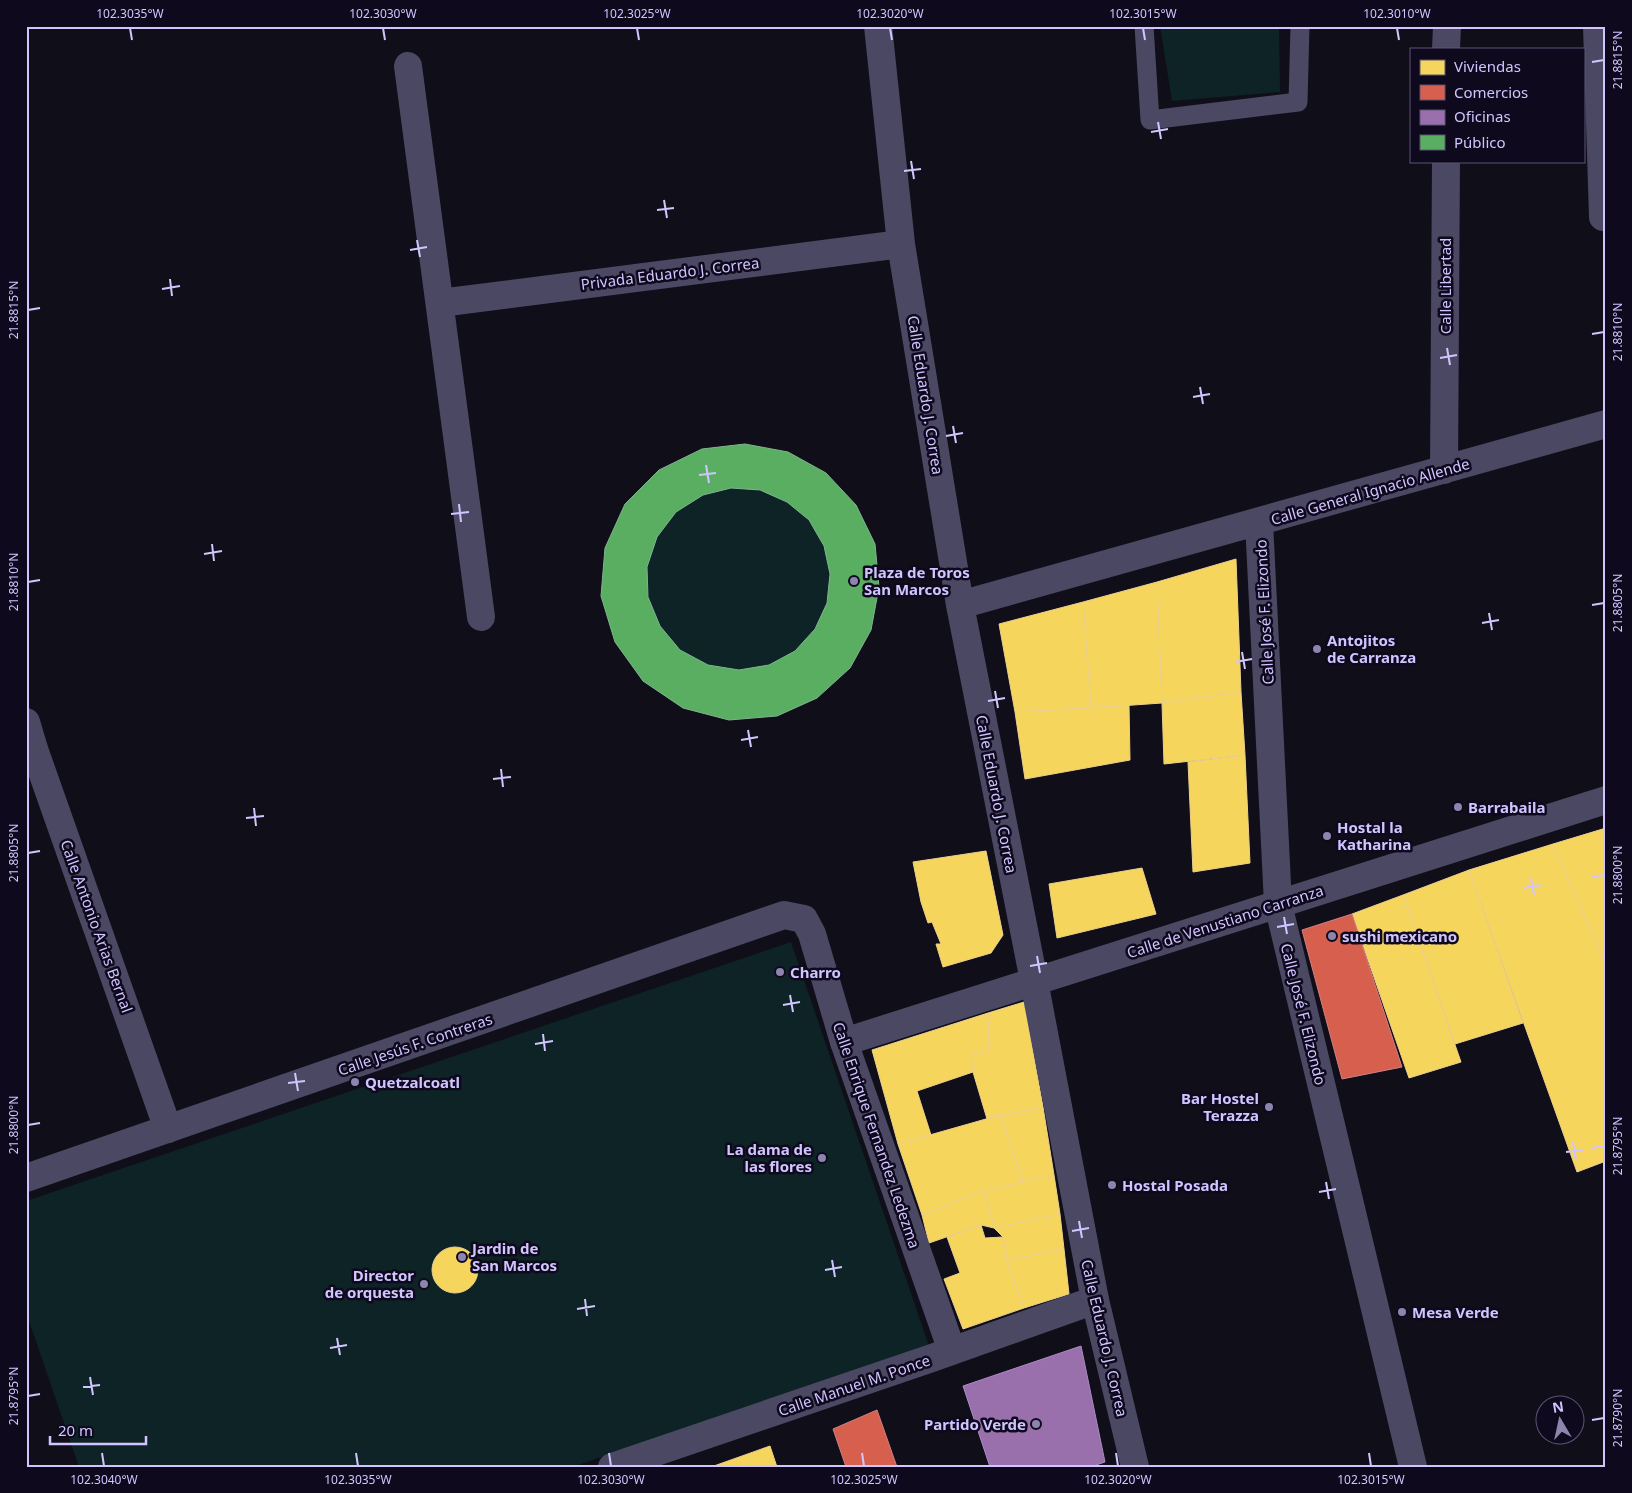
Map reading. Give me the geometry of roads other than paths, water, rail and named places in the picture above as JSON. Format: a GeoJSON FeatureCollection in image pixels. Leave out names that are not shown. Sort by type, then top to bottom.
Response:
{"type":"FeatureCollection","features":[{"type":"Feature","properties":{"kind":"street","name":"Calle Eduardo J. Correa"},"geometry":{"type":"LineString","coordinates":[[878,26],[901,244],[960,605],[1094,1300],[1135,1467]]}},
{"type":"Feature","properties":{"kind":"street"},"geometry":{"type":"LineString","coordinates":[[1446,26],[1446,48]]}},
{"type":"Feature","properties":{"kind":"street"},"geometry":{"type":"LineString","coordinates":[[1598,26],[1603,218],[1606,217]]}},
{"type":"Feature","properties":{"kind":"street"},"geometry":{"type":"LineString","coordinates":[[408,66],[481,617]]}},
{"type":"Feature","properties":{"kind":"street","name":"Calle Libertad"},"geometry":{"type":"LineString","coordinates":[[1444,470],[1446,162]]}},
{"type":"Feature","properties":{"kind":"street","name":"Privada Eduardo J. Correa"},"geometry":{"type":"LineString","coordinates":[[440,303],[901,244]]}},
{"type":"Feature","properties":{"kind":"street","name":"Calle General Ignacio Allende"},"geometry":{"type":"LineString","coordinates":[[960,605],[1606,424]]}},
{"type":"Feature","properties":{"kind":"street","name":"Calle José F. Elizondo"},"geometry":{"type":"LineString","coordinates":[[1259,522],[1278,904],[1413,1467]]}},
{"type":"Feature","properties":{"kind":"street","name":"Calle Antonio Arias Bernal"},"geometry":{"type":"LineString","coordinates":[[26,722],[30,750],[168,1129]]}},
{"type":"Feature","properties":{"kind":"street","name":"Calle de Venustiano Carranza"},"geometry":{"type":"LineString","coordinates":[[844,1042],[1606,800]]}},
{"type":"Feature","properties":{"kind":"street","name":"Calle Jesús F. Contreras"},"geometry":{"type":"LineString","coordinates":[[26,1178],[784,915],[804,919]]}},
{"type":"Feature","properties":{"kind":"street","name":"Calle Enrique Fernandez Ledezma"},"geometry":{"type":"LineString","coordinates":[[804,919],[812,934],[844,1042],[952,1351]]}},
{"type":"Feature","properties":{"kind":"street","name":"Calle Manuel M. Ponce"},"geometry":{"type":"LineString","coordinates":[[612,1467],[952,1351],[1094,1300]]}},
{"type":"Feature","properties":{"kind":"lane"},"geometry":{"type":"LineString","coordinates":[[1144,26],[1150,120],[1298,102],[1300,26]]}},
{"type":"Feature","properties":{"kind":"place","name":"Plaza de Toros San Marcos"},"geometry":{"type":"Point","coordinates":[854,581]}},
{"type":"Feature","properties":{"kind":"place","name":"Antojitos de Carranza"},"geometry":{"type":"Point","coordinates":[1317,649]}},
{"type":"Feature","properties":{"kind":"place","name":"Barrabaila"},"geometry":{"type":"Point","coordinates":[1458,807]}},
{"type":"Feature","properties":{"kind":"place","name":"Hostal la Katharina"},"geometry":{"type":"Point","coordinates":[1327,836]}},
{"type":"Feature","properties":{"kind":"place","name":"sushi mexicano"},"geometry":{"type":"Point","coordinates":[1332,936]}},
{"type":"Feature","properties":{"kind":"place","name":"Charro"},"geometry":{"type":"Point","coordinates":[780,972]}},
{"type":"Feature","properties":{"kind":"place","name":"Quetzalcoatl"},"geometry":{"type":"Point","coordinates":[355,1082]}},
{"type":"Feature","properties":{"kind":"place","name":"Bar Hostel Terazza"},"geometry":{"type":"Point","coordinates":[1269,1107]}},
{"type":"Feature","properties":{"kind":"place","name":"La dama de las flores"},"geometry":{"type":"Point","coordinates":[822,1158]}},
{"type":"Feature","properties":{"kind":"place","name":"Hostal Posada"},"geometry":{"type":"Point","coordinates":[1112,1185]}},
{"type":"Feature","properties":{"kind":"place","name":"Jardin de San Marcos"},"geometry":{"type":"Point","coordinates":[462,1257]}},
{"type":"Feature","properties":{"kind":"place","name":"Director de orquesta"},"geometry":{"type":"Point","coordinates":[424,1284]}},
{"type":"Feature","properties":{"kind":"place","name":"Mesa Verde"},"geometry":{"type":"Point","coordinates":[1402,1312]}},
{"type":"Feature","properties":{"kind":"place","name":"Partido Verde"},"geometry":{"type":"Point","coordinates":[1036,1424]}}]}
